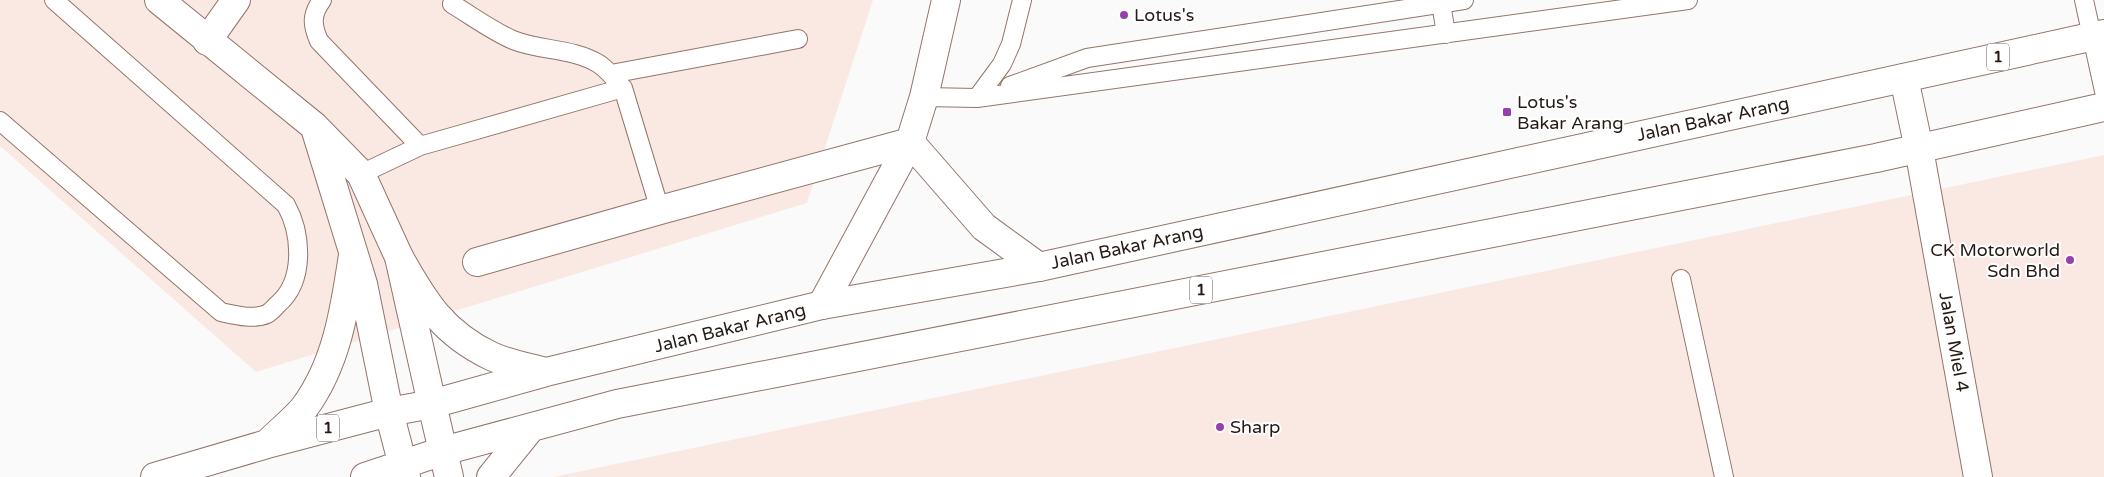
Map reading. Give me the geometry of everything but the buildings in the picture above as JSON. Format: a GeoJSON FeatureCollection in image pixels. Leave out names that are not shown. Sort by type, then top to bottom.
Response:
{"type":"FeatureCollection","features":[{"type":"Feature","properties":{"kind":"main road"},"geometry":{"type":"LineString","coordinates":[[159,0],[207,41],[314,126],[362,174],[399,257],[422,299],[455,335],[492,356],[546,372]]}},
{"type":"Feature","properties":{"kind":"main road"},"geometry":{"type":"LineString","coordinates":[[207,41],[236,0]]}},
{"type":"Feature","properties":{"kind":"main road"},"geometry":{"type":"LineString","coordinates":[[822,305],[910,142],[924,97],[946,0]]}},
{"type":"Feature","properties":{"kind":"main road","name":"Jalan Bakar Arang"},"geometry":{"type":"LineString","coordinates":[[155,477],[267,444],[389,412],[432,404],[546,372],[822,305],[1039,267],[2098,35]]}},
{"type":"Feature","properties":{"kind":"main road","name":"Jalan Miel 4"},"geometry":{"type":"LineString","coordinates":[[1904,78],[1919,149],[1978,477]]}},
{"type":"Feature","properties":{"kind":"main road","name":"1"},"geometry":{"type":"LineString","coordinates":[[365,477],[446,464],[528,430],[616,404],[1919,149],[2104,107]]}},
{"type":"Feature","properties":{"kind":"main road"},"geometry":{"type":"LineString","coordinates":[[314,126],[363,284],[389,412],[404,471]]}},
{"type":"Feature","properties":{"kind":"main road"},"geometry":{"type":"LineString","coordinates":[[910,142],[984,227],[1039,267]]}},
{"type":"Feature","properties":{"kind":"main road"},"geometry":{"type":"LineString","coordinates":[[477,262],[910,142]]}},
{"type":"Feature","properties":{"kind":"main road"},"geometry":{"type":"LineString","coordinates":[[267,444],[304,408],[330,364],[344,314],[353,255]]}},
{"type":"Feature","properties":{"kind":"main road"},"geometry":{"type":"LineString","coordinates":[[399,257],[446,464]]}},
{"type":"Feature","properties":{"kind":"main road"},"geometry":{"type":"LineString","coordinates":[[492,477],[528,430]]}},
{"type":"Feature","properties":{"kind":"lane"},"geometry":{"type":"LineString","coordinates":[[0,121],[221,312],[242,317],[267,314],[289,295],[299,264],[293,217],[286,205],[54,0]]}},
{"type":"Feature","properties":{"kind":"lane"},"geometry":{"type":"LineString","coordinates":[[322,0],[316,8],[312,25],[319,41],[420,146]]}},
{"type":"Feature","properties":{"kind":"lane"},"geometry":{"type":"LineString","coordinates":[[977,98],[1002,64],[1011,44],[1022,0]]}},
{"type":"Feature","properties":{"kind":"lane"},"geometry":{"type":"LineString","coordinates":[[977,98],[1087,58],[1464,0]]}},
{"type":"Feature","properties":{"kind":"lane"},"geometry":{"type":"LineString","coordinates":[[924,97],[977,98],[1688,0]]}},
{"type":"Feature","properties":{"kind":"lane"},"geometry":{"type":"LineString","coordinates":[[2084,0],[2098,35],[2104,91]]}},
{"type":"Feature","properties":{"kind":"lane"},"geometry":{"type":"LineString","coordinates":[[1441,3],[1446,34]]}},
{"type":"Feature","properties":{"kind":"lane"},"geometry":{"type":"LineString","coordinates":[[452,4],[511,39],[537,48],[583,56],[600,64],[611,74],[623,88],[660,210]]}},
{"type":"Feature","properties":{"kind":"lane"},"geometry":{"type":"LineString","coordinates":[[1389,12],[1394,41]]}},
{"type":"Feature","properties":{"kind":"lane"},"geometry":{"type":"LineString","coordinates":[[611,74],[798,38]]}},
{"type":"Feature","properties":{"kind":"lane"},"geometry":{"type":"LineString","coordinates":[[362,174],[420,146],[623,88]]}},
{"type":"Feature","properties":{"kind":"lane"},"geometry":{"type":"LineString","coordinates":[[1681,279],[1724,477]]}},
{"type":"Feature","properties":{"kind":"shaded area"},"geometry":{"type":"Polygon","coordinates":[[[0,0],[873,0],[807,203],[256,372],[0,146],[0,0]]]}},
{"type":"Feature","properties":{"kind":"shaded area"},"geometry":{"type":"Polygon","coordinates":[[[2104,155],[2104,477],[553,477],[2104,155]]]}},
{"type":"Feature","properties":{"kind":"place","name":"Lotus's"},"geometry":{"type":"Point","coordinates":[1124,15]}},
{"type":"Feature","properties":{"kind":"place","name":"Lotus's Bakar Arang"},"geometry":{"type":"Point","coordinates":[1507,112]}},
{"type":"Feature","properties":{"kind":"place","name":"CK Motorworld Sdn Bhd"},"geometry":{"type":"Point","coordinates":[2070,260]}},
{"type":"Feature","properties":{"kind":"place","name":"Sharp"},"geometry":{"type":"Point","coordinates":[1220,427]}}]}
